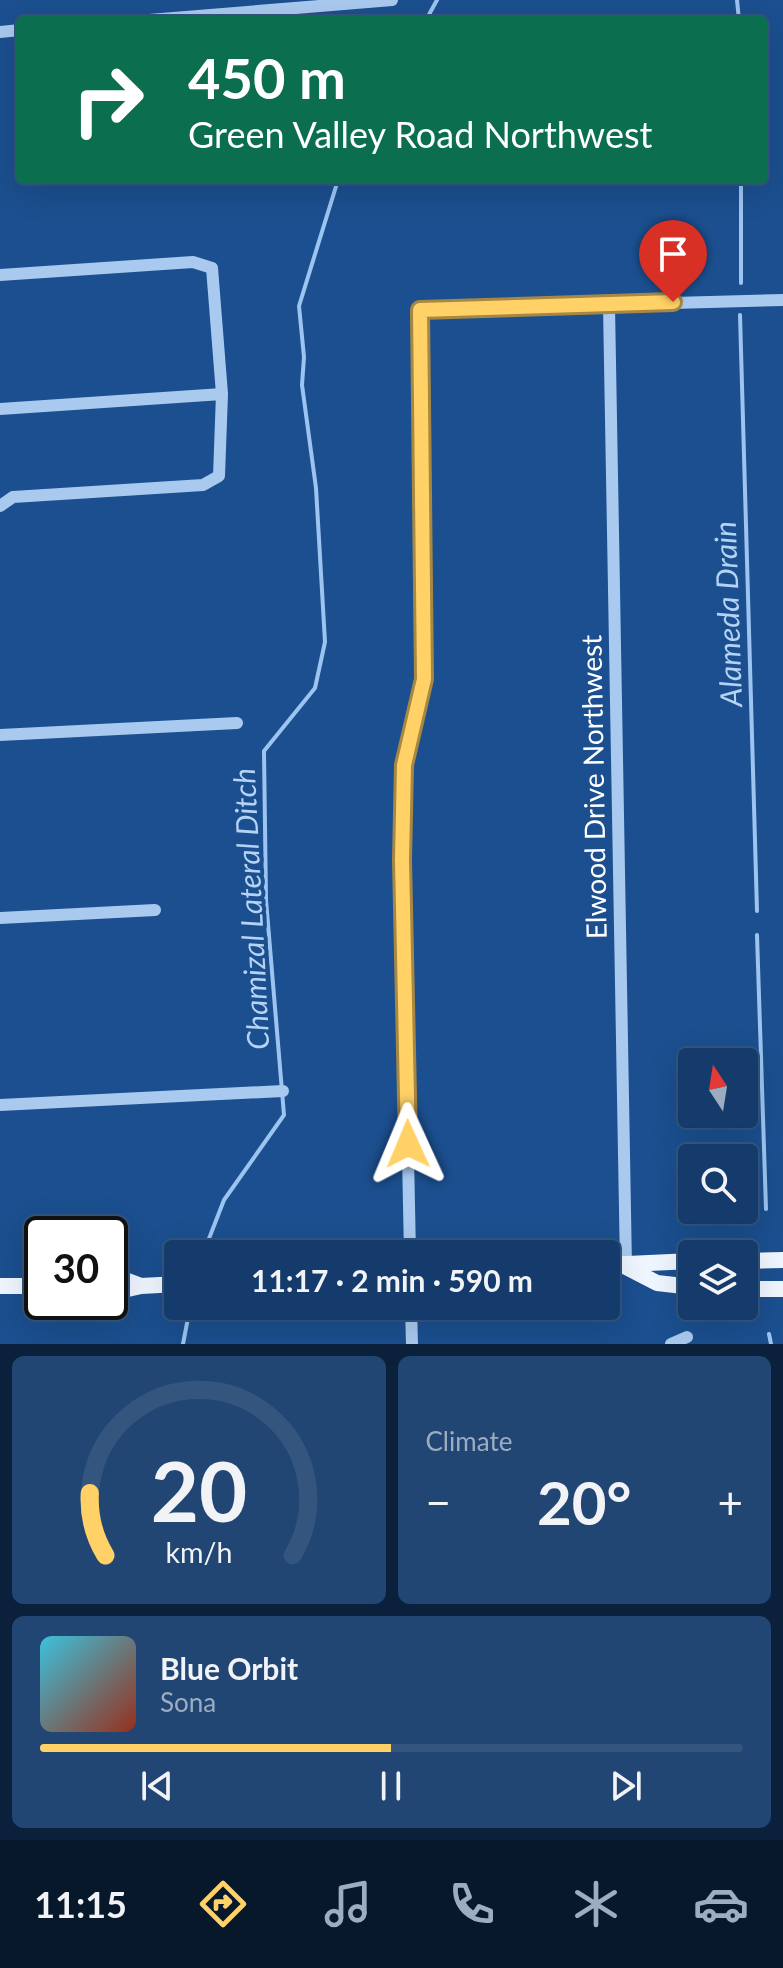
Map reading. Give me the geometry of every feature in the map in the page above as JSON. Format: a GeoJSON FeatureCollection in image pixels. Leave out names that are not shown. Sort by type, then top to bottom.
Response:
{"type":"FeatureCollection","features":[{"type":"Feature","properties":{"kind":"main road"},"geometry":{"type":"LineString","coordinates":[[758,1261],[783,1260]]}},
{"type":"Feature","properties":{"kind":"main road"},"geometry":{"type":"LineString","coordinates":[[620,1266],[678,1262]]}},
{"type":"Feature","properties":{"kind":"main road"},"geometry":{"type":"LineString","coordinates":[[626,1267],[657,1283],[678,1285]]}},
{"type":"Feature","properties":{"kind":"main road"},"geometry":{"type":"LineString","coordinates":[[128,1281],[141,1286]]}},
{"type":"Feature","properties":{"kind":"main road"},"geometry":{"type":"LineString","coordinates":[[128,1289],[164,1285]]}},
{"type":"Feature","properties":{"kind":"main road"},"geometry":{"type":"LineString","coordinates":[[0,1286],[24,1286]]}},
{"type":"Feature","properties":{"kind":"main road"},"geometry":{"type":"LineString","coordinates":[[758,1289],[783,1289]]}},
{"type":"Feature","properties":{"kind":"street"},"geometry":{"type":"LineString","coordinates":[[198,16],[392,0]]}},
{"type":"Feature","properties":{"kind":"street"},"geometry":{"type":"LineString","coordinates":[[0,275],[193,262],[212,268],[222,394],[219,476],[203,485],[13,497],[0,506]]}},
{"type":"Feature","properties":{"kind":"street"},"geometry":{"type":"LineString","coordinates":[[410,1240],[402,860],[404,765],[424,679],[420,310],[783,300]]}},
{"type":"Feature","properties":{"kind":"street","name":"Elwood Drive Northwest"},"geometry":{"type":"LineString","coordinates":[[609,306],[626,1267]]}},
{"type":"Feature","properties":{"kind":"street"},"geometry":{"type":"LineString","coordinates":[[0,409],[222,394]]}},
{"type":"Feature","properties":{"kind":"street"},"geometry":{"type":"LineString","coordinates":[[0,735],[237,723]]}},
{"type":"Feature","properties":{"kind":"street"},"geometry":{"type":"LineString","coordinates":[[0,918],[155,910]]}},
{"type":"Feature","properties":{"kind":"street"},"geometry":{"type":"LineString","coordinates":[[0,1105],[283,1091]]}},
{"type":"Feature","properties":{"kind":"street"},"geometry":{"type":"LineString","coordinates":[[411,1320],[412,1344]]}},
{"type":"Feature","properties":{"kind":"street"},"geometry":{"type":"LineString","coordinates":[[671,1344],[687,1337]]}},
{"type":"Feature","properties":{"kind":"waterway","name":"Chamizal Lateral Ditch"},"geometry":{"type":"LineString","coordinates":[[428,16],[437,0]]}},
{"type":"Feature","properties":{"kind":"waterway","name":"Alameda Drain"},"geometry":{"type":"LineString","coordinates":[[737,0],[739,16]]}},
{"type":"Feature","properties":{"kind":"waterway","name":"Chamizal Lateral Ditch"},"geometry":{"type":"LineString","coordinates":[[208,1240],[224,1200],[284,1115],[266,900],[264,751],[315,688],[325,642],[316,488],[302,385],[304,357],[299,306],[337,184]]}},
{"type":"Feature","properties":{"kind":"waterway","name":"Alameda Drain"},"geometry":{"type":"LineString","coordinates":[[741,184],[741,283]]}},
{"type":"Feature","properties":{"kind":"waterway","name":"Alameda Drain"},"geometry":{"type":"LineString","coordinates":[[740,315],[757,911]]}},
{"type":"Feature","properties":{"kind":"waterway","name":"Alameda Drain"},"geometry":{"type":"LineString","coordinates":[[757,935],[766,1209]]}},
{"type":"Feature","properties":{"kind":"waterway"},"geometry":{"type":"LineString","coordinates":[[183,1344],[188,1320]]}},
{"type":"Feature","properties":{"kind":"waterway","name":"Alameda Drain"},"geometry":{"type":"LineString","coordinates":[[769,1334],[771,1344]]}},
{"type":"Feature","properties":{"kind":"route"},"geometry":{"type":"LineString","coordinates":[[408,1144],[402,860],[404,765],[424,679],[425,531],[420,310],[673,302]]}}]}
